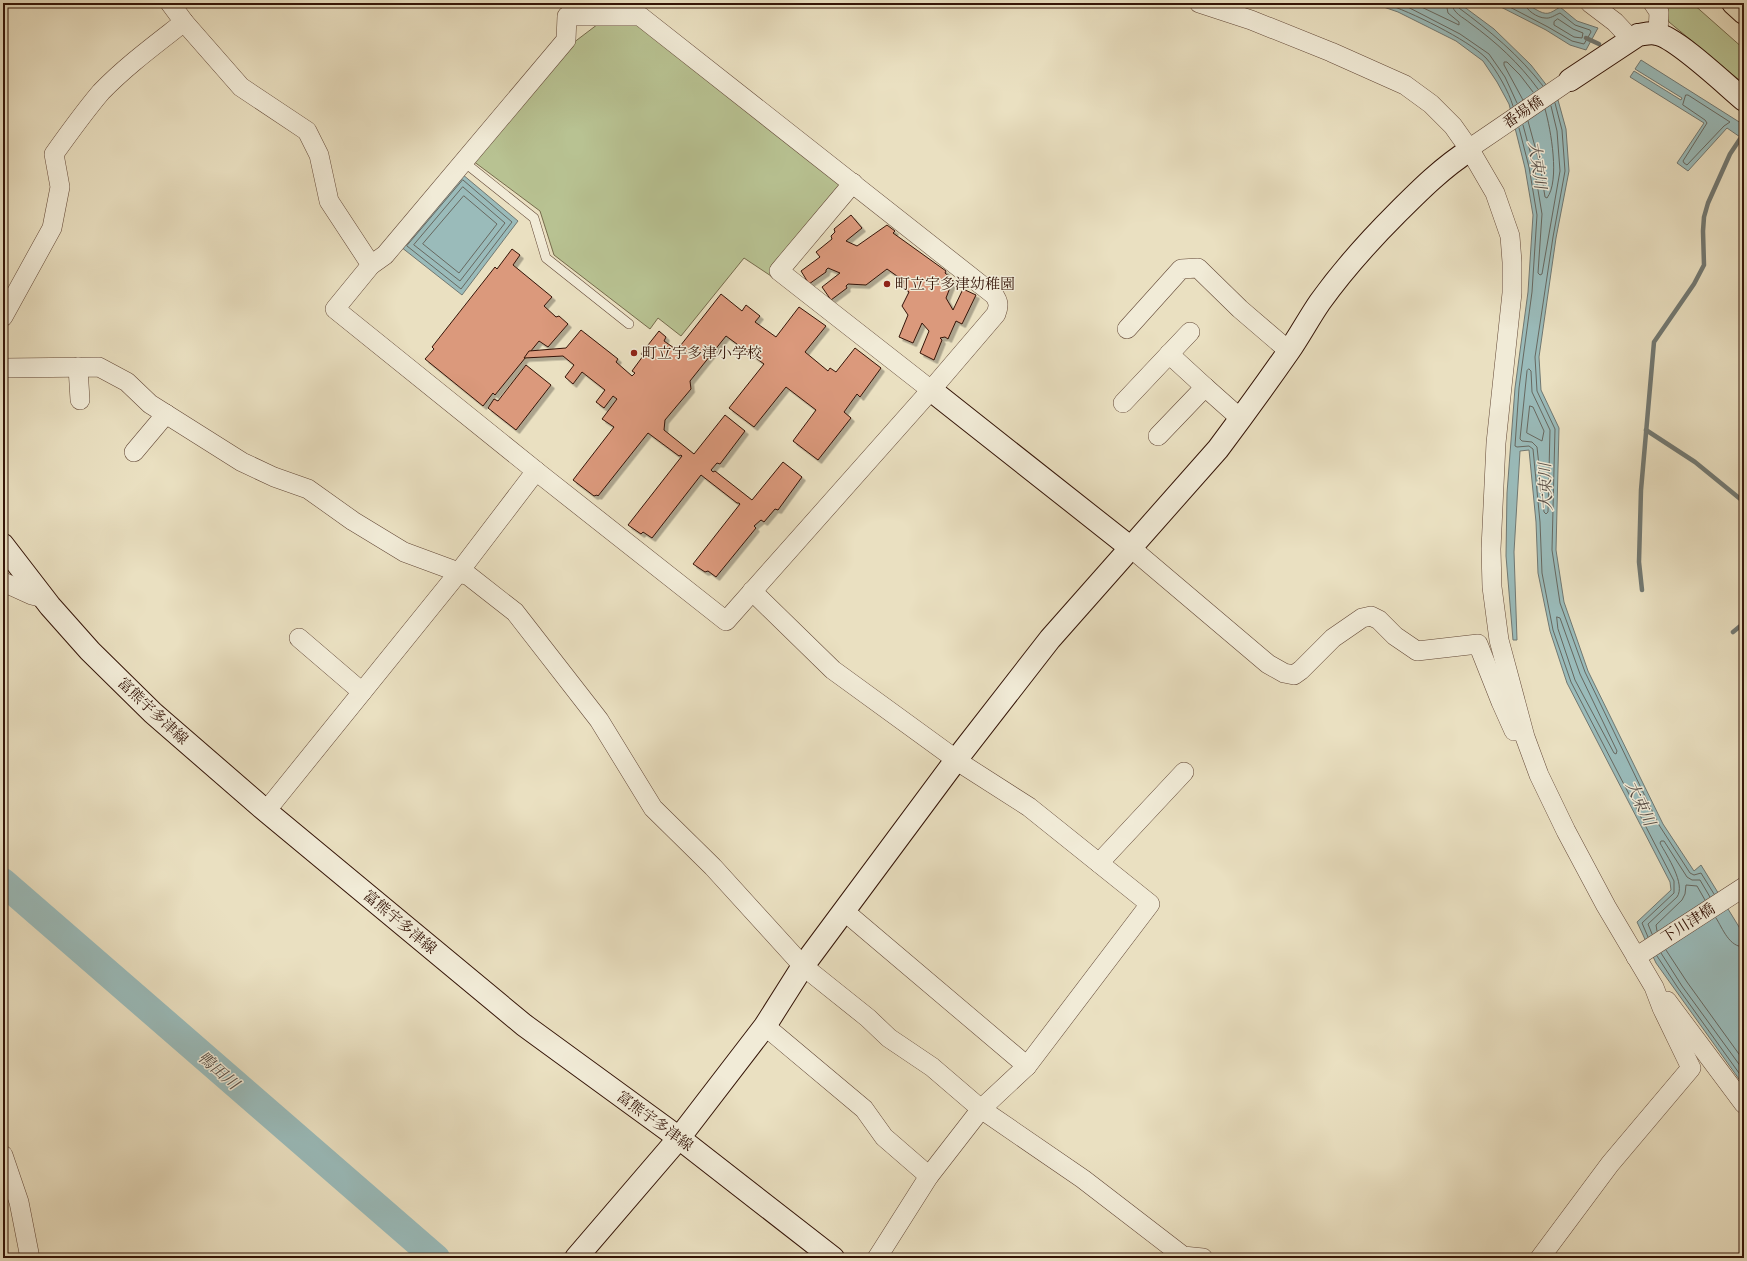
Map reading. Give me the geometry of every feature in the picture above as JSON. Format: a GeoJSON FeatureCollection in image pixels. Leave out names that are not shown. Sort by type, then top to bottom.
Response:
{"type":"FeatureCollection","features":[{"type":"Feature","properties":{"kind":"highway"},"geometry":{"type":"LineString","coordinates":[[1733,3],[1744,12]]}},
{"type":"Feature","properties":{"kind":"street"},"geometry":{"type":"LineString","coordinates":[[170,3],[184,22],[241,87],[307,131],[319,155],[329,201],[371,265]]}},
{"type":"Feature","properties":{"kind":"street"},"geometry":{"type":"LineString","coordinates":[[1199,3],[1251,20],[1371,68],[1405,85],[1431,104],[1473,147],[1495,193],[1510,236],[1512,293],[1496,443],[1491,549],[1492,580],[1499,640],[1525,737],[1539,775],[1606,906],[1639,954],[1662,1008],[1691,1068],[1610,1164],[1540,1258]]}},
{"type":"Feature","properties":{"kind":"street"},"geometry":{"type":"LineString","coordinates":[[1590,3],[1615,22],[1631,39]]}},
{"type":"Feature","properties":{"kind":"street"},"geometry":{"type":"LineString","coordinates":[[1653,3],[1659,12],[1658,34]]}},
{"type":"Feature","properties":{"kind":"street"},"geometry":{"type":"LineString","coordinates":[[598,10],[640,16],[994,295],[998,300],[996,314],[931,390],[726,621],[335,310],[371,265],[385,255],[566,40],[567,16],[598,10]]}},
{"type":"Feature","properties":{"kind":"street"},"geometry":{"type":"LineString","coordinates":[[3,317],[52,228],[60,186],[54,154],[76,123],[102,92],[137,58],[184,22]]}},
{"type":"Feature","properties":{"kind":"street"},"geometry":{"type":"LineString","coordinates":[[1570,80],[1638,35],[1647,33],[1658,34],[1675,42],[1744,100]]}},
{"type":"Feature","properties":{"kind":"street","name":"番場橋"},"geometry":{"type":"LineString","coordinates":[[1473,147],[1570,80]]}},
{"type":"Feature","properties":{"kind":"street"},"geometry":{"type":"LineString","coordinates":[[576,1258],[679,1138],[765,1026],[803,966],[956,760],[1050,639],[1218,449],[1289,351],[1319,304],[1363,248],[1434,178],[1454,160],[1473,147]]}},
{"type":"Feature","properties":{"kind":"street"},"geometry":{"type":"LineString","coordinates":[[852,183],[779,271],[1131,548],[1268,664],[1284,673],[1294,675],[1333,638],[1362,618],[1371,616],[1379,620],[1400,640],[1417,651],[1478,644],[1512,727],[1518,737],[1525,737]]}},
{"type":"Feature","properties":{"kind":"street"},"geometry":{"type":"LineString","coordinates":[[1127,329],[1181,269],[1198,268],[1240,309],[1289,351]]}},
{"type":"Feature","properties":{"kind":"street"},"geometry":{"type":"LineString","coordinates":[[1123,403],[1190,332]]}},
{"type":"Feature","properties":{"kind":"street"},"geometry":{"type":"LineString","coordinates":[[1169,354],[1241,419]]}},
{"type":"Feature","properties":{"kind":"street"},"geometry":{"type":"LineString","coordinates":[[78,367],[80,400]]}},
{"type":"Feature","properties":{"kind":"street"},"geometry":{"type":"LineString","coordinates":[[3,368],[99,367],[127,382],[150,404],[242,462],[274,477],[308,489],[353,521],[404,552],[469,576],[515,612],[599,720],[653,808],[713,867],[803,966],[868,1018],[889,1038],[932,1068],[981,1109],[1082,1179],[1183,1256],[1203,1258]]}},
{"type":"Feature","properties":{"kind":"street"},"geometry":{"type":"LineString","coordinates":[[1158,436],[1205,387]]}},
{"type":"Feature","properties":{"kind":"street"},"geometry":{"type":"LineString","coordinates":[[134,452],[166,414]]}},
{"type":"Feature","properties":{"kind":"street"},"geometry":{"type":"LineString","coordinates":[[266,811],[459,572],[536,471]]}},
{"type":"Feature","properties":{"kind":"street","name":"富熊宇多津線"},"geometry":{"type":"LineString","coordinates":[[3,545],[44,598],[90,651],[153,713],[266,811],[524,1025],[679,1138],[833,1258]]}},
{"type":"Feature","properties":{"kind":"street"},"geometry":{"type":"LineString","coordinates":[[3,582],[32,595],[44,598]]}},
{"type":"Feature","properties":{"kind":"street"},"geometry":{"type":"LineString","coordinates":[[752,591],[833,670],[956,760],[1029,807],[1150,904],[1027,1066],[981,1109],[929,1176],[877,1258]]}},
{"type":"Feature","properties":{"kind":"street"},"geometry":{"type":"LineString","coordinates":[[299,638],[362,692]]}},
{"type":"Feature","properties":{"kind":"street"},"geometry":{"type":"LineString","coordinates":[[1099,863],[1184,772]]}},
{"type":"Feature","properties":{"kind":"street","name":"下川津橋"},"geometry":{"type":"LineString","coordinates":[[1639,954],[1739,890]]}},
{"type":"Feature","properties":{"kind":"street"},"geometry":{"type":"LineString","coordinates":[[844,911],[1027,1066]]}},
{"type":"Feature","properties":{"kind":"street"},"geometry":{"type":"LineString","coordinates":[[1654,987],[1669,1003],[1744,1104]]}},
{"type":"Feature","properties":{"kind":"street"},"geometry":{"type":"LineString","coordinates":[[765,1026],[864,1109],[884,1137],[929,1176]]}},
{"type":"Feature","properties":{"kind":"street"},"geometry":{"type":"LineString","coordinates":[[3,1155],[19,1202],[30,1258]]}},
{"type":"Feature","properties":{"kind":"lane"},"geometry":{"type":"LineString","coordinates":[[464,162],[534,218],[546,258],[629,324]]}},
{"type":"Feature","properties":{"kind":"green space"},"geometry":{"type":"Polygon","coordinates":[[[1661,3],[1692,3],[1744,49],[1744,84],[1669,22],[1661,3]]]}},
{"type":"Feature","properties":{"kind":"green space"},"geometry":{"type":"Polygon","coordinates":[[[602,21],[637,22],[844,184],[771,276],[744,258],[681,336],[658,318],[650,329],[554,255],[540,211],[473,161],[573,43],[602,21]]]}},
{"type":"Feature","properties":{"kind":"water","name":"大束川"},"geometry":{"type":"Polygon","coordinates":[[[1372,3],[1459,3],[1494,29],[1531,65],[1558,100],[1566,129],[1569,171],[1556,238],[1539,357],[1541,390],[1559,428],[1556,550],[1564,602],[1588,671],[1663,824],[1694,871],[1701,865],[1744,935],[1744,1086],[1656,963],[1637,922],[1671,890],[1670,882],[1567,683],[1550,631],[1538,573],[1536,522],[1529,450],[1520,451],[1514,552],[1517,640],[1513,640],[1506,556],[1507,493],[1515,388],[1528,292],[1533,215],[1525,168],[1509,104],[1483,61],[1456,41],[1398,12],[1372,3]]]}},
{"type":"Feature","properties":{"kind":"water"},"geometry":{"type":"Polygon","coordinates":[[[1493,3],[1528,3],[1532,7],[1545,13],[1550,13],[1560,7],[1577,21],[1598,28],[1586,50],[1570,45],[1546,30],[1493,3]]]}},
{"type":"Feature","properties":{"kind":"water"},"geometry":{"type":"Polygon","coordinates":[[[1641,60],[1744,125],[1743,139],[1727,128],[1688,171],[1677,163],[1704,123],[1630,77],[1634,71],[1681,100],[1682,98],[1635,69],[1641,60]]]}},
{"type":"Feature","properties":{"kind":"water"},"geometry":{"type":"Polygon","coordinates":[[[462,174],[518,221],[462,295],[401,247],[462,174]]]}},
{"type":"Feature","properties":{"kind":"building"},"geometry":{"type":"Polygon","coordinates":[[[851,215],[862,228],[846,241],[857,246],[887,225],[895,231],[893,233],[946,271],[945,273],[953,280],[946,298],[953,310],[963,289],[976,295],[962,324],[956,321],[948,339],[945,337],[940,338],[942,340],[934,360],[920,353],[929,331],[922,323],[913,343],[899,337],[908,315],[902,306],[909,292],[902,286],[904,281],[887,269],[866,285],[848,284],[846,286],[847,288],[831,300],[822,287],[840,273],[828,268],[826,272],[809,284],[801,271],[820,257],[816,252],[832,239],[831,236],[835,232],[834,229],[851,215]]]}},
{"type":"Feature","properties":{"kind":"building"},"geometry":{"type":"Polygon","coordinates":[[[512,249],[520,255],[513,265],[552,297],[544,306],[556,317],[559,316],[568,324],[548,347],[539,341],[495,395],[493,393],[483,406],[425,359],[434,349],[432,347],[495,267],[497,269],[512,249]]]}},
{"type":"Feature","properties":{"kind":"building"},"geometry":{"type":"Polygon","coordinates":[[[721,294],[742,311],[746,305],[760,316],[755,322],[776,337],[799,307],[826,326],[805,352],[828,371],[830,368],[836,372],[855,348],[881,368],[860,397],[857,394],[844,412],[851,418],[818,460],[793,441],[816,410],[786,387],[754,427],[729,408],[764,364],[726,336],[690,381],[691,389],[665,420],[664,430],[694,454],[725,415],[745,431],[720,464],[717,463],[711,470],[713,472],[715,471],[752,500],[783,462],[802,477],[778,510],[775,509],[764,522],[761,520],[754,526],[756,528],[716,577],[708,571],[705,572],[693,564],[740,504],[701,475],[652,538],[643,532],[641,534],[628,525],[682,456],[679,456],[648,433],[598,496],[594,496],[573,480],[614,427],[602,419],[617,399],[613,396],[604,408],[596,402],[605,390],[582,372],[573,384],[565,377],[574,365],[563,356],[524,358],[529,351],[566,348],[581,330],[618,359],[616,362],[632,376],[635,373],[632,371],[643,356],[641,354],[659,331],[666,337],[664,341],[677,350],[721,294]]]}},
{"type":"Feature","properties":{"kind":"building"},"geometry":{"type":"Polygon","coordinates":[[[526,365],[551,385],[516,430],[488,408],[494,399],[498,401],[526,365]]]}},
{"type":"Feature","properties":{"kind":"waterway"},"geometry":{"type":"LineString","coordinates":[[1586,38],[1599,44]]}},
{"type":"Feature","properties":{"kind":"waterway"},"geometry":{"type":"LineString","coordinates":[[1642,590],[1639,562],[1641,490],[1654,342],[1694,284],[1704,265],[1703,231],[1704,217],[1708,203],[1730,154],[1744,133]]}},
{"type":"Feature","properties":{"kind":"waterway"},"geometry":{"type":"LineString","coordinates":[[1646,430],[1695,462],[1744,502]]}},
{"type":"Feature","properties":{"kind":"waterway"},"geometry":{"type":"LineString","coordinates":[[1733,632],[1744,623]]}},
{"type":"Feature","properties":{"kind":"waterway","name":"鴨田川"},"geometry":{"type":"LineString","coordinates":[[3,882],[436,1258]]}},
{"type":"Feature","properties":{"kind":"place","name":"町立宇多津幼稚園"},"geometry":{"type":"Point","coordinates":[887,284]}},
{"type":"Feature","properties":{"kind":"place","name":"町立宇多津小学校"},"geometry":{"type":"Point","coordinates":[634,353]}}]}
